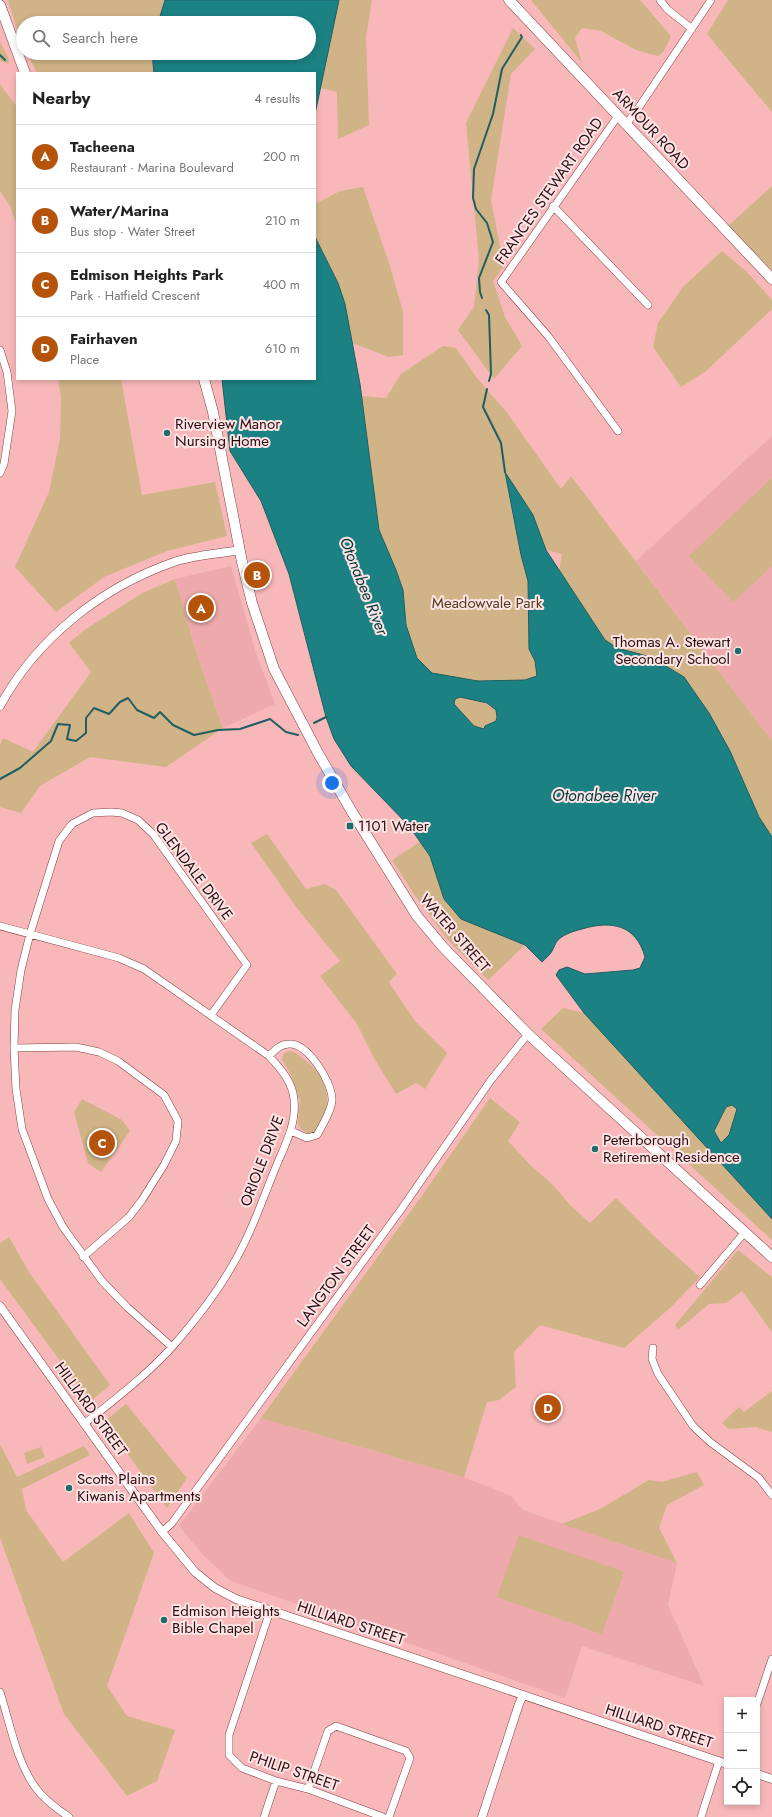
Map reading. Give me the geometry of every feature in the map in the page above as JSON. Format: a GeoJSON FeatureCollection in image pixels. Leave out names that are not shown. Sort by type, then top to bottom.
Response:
{"type":"FeatureCollection","features":[{"type":"Feature","properties":{"kind":"main road","name":"ARMOUR ROAD"},"geometry":{"type":"LineString","coordinates":[[509,0],[772,279]]}},
{"type":"Feature","properties":{"kind":"main road"},"geometry":{"type":"LineString","coordinates":[[0,5],[16,49]]}},
{"type":"Feature","properties":{"kind":"main road"},"geometry":{"type":"LineString","coordinates":[[20,60],[25,72]]}},
{"type":"Feature","properties":{"kind":"main road","name":"WATER STREET"},"geometry":{"type":"LineString","coordinates":[[204,380],[213,412],[252,603],[274,669],[318,753],[352,812],[417,916],[443,947],[528,1034],[772,1257]]}},
{"type":"Feature","properties":{"kind":"street"},"geometry":{"type":"LineString","coordinates":[[660,0],[667,9],[692,29]]}},
{"type":"Feature","properties":{"kind":"street","name":"FRANCES STEWART ROAD"},"geometry":{"type":"LineString","coordinates":[[626,124],[635,113],[711,0]]}},
{"type":"Feature","properties":{"kind":"street","name":"FRANCES STEWART ROAD"},"geometry":{"type":"LineString","coordinates":[[618,116],[501,282],[548,336],[618,431]]}},
{"type":"Feature","properties":{"kind":"street"},"geometry":{"type":"LineString","coordinates":[[554,206],[648,305]]}},
{"type":"Feature","properties":{"kind":"street"},"geometry":{"type":"LineString","coordinates":[[0,350],[6,372],[12,411],[4,464],[0,473]]}},
{"type":"Feature","properties":{"kind":"street"},"geometry":{"type":"LineString","coordinates":[[0,706],[25,667],[47,643],[70,621],[120,585],[175,562],[240,550]]}},
{"type":"Feature","properties":{"kind":"street","name":"GLENDALE DRIVE"},"geometry":{"type":"LineString","coordinates":[[30,934],[59,841],[72,824],[93,813],[122,813],[138,820],[153,834],[247,965],[210,1015]]}},
{"type":"Feature","properties":{"kind":"street","name":"ORIOLE DRIVE"},"geometry":{"type":"LineString","coordinates":[[0,926],[119,958],[144,969],[268,1056],[283,1072],[294,1099],[294,1114],[291,1131],[260,1207],[232,1266],[195,1320],[172,1347],[149,1370],[84,1424]]}},
{"type":"Feature","properties":{"kind":"street"},"geometry":{"type":"LineString","coordinates":[[30,934],[21,970],[15,1010],[14,1048],[16,1089],[25,1139],[48,1199],[63,1227],[83,1256],[102,1281],[127,1308],[172,1347]]}},
{"type":"Feature","properties":{"kind":"street","name":"LANGTON STREET"},"geometry":{"type":"LineString","coordinates":[[162,1532],[172,1523],[395,1217],[491,1080],[528,1034]]}},
{"type":"Feature","properties":{"kind":"street"},"geometry":{"type":"LineString","coordinates":[[268,1056],[280,1046],[290,1043],[305,1050],[319,1065],[327,1082],[332,1099],[325,1121],[317,1135],[307,1138],[291,1131]]}},
{"type":"Feature","properties":{"kind":"street"},"geometry":{"type":"LineString","coordinates":[[14,1048],[76,1047],[99,1052],[118,1061],[164,1095],[178,1121],[176,1141],[164,1165],[142,1200],[129,1217],[83,1256]]}},
{"type":"Feature","properties":{"kind":"street"},"geometry":{"type":"LineString","coordinates":[[700,1285],[745,1232]]}},
{"type":"Feature","properties":{"kind":"street","name":"HILLIARD STREET"},"geometry":{"type":"LineString","coordinates":[[0,1306],[162,1532],[195,1572],[215,1588],[236,1599],[270,1611],[723,1762]]}},
{"type":"Feature","properties":{"kind":"street"},"geometry":{"type":"LineString","coordinates":[[653,1348],[652,1359],[658,1374],[693,1426],[710,1442],[759,1478],[772,1496]]}},
{"type":"Feature","properties":{"kind":"street","name":"PHILIP STREET"},"geometry":{"type":"LineString","coordinates":[[270,1611],[229,1736],[229,1755],[242,1768],[276,1781],[308,1789],[372,1815],[384,1817]]}},
{"type":"Feature","properties":{"kind":"street"},"geometry":{"type":"LineString","coordinates":[[759,1697],[772,1659]]}},
{"type":"Feature","properties":{"kind":"street"},"geometry":{"type":"LineString","coordinates":[[1,1696],[23,1766],[35,1788],[69,1817]]}},
{"type":"Feature","properties":{"kind":"street"},"geometry":{"type":"LineString","coordinates":[[482,1817],[523,1696]]}},
{"type":"Feature","properties":{"kind":"street"},"geometry":{"type":"LineString","coordinates":[[308,1789],[328,1731],[336,1726],[406,1750],[410,1758],[389,1817]]}},
{"type":"Feature","properties":{"kind":"street"},"geometry":{"type":"LineString","coordinates":[[701,1817],[723,1762]]}},
{"type":"Feature","properties":{"kind":"street"},"geometry":{"type":"LineString","coordinates":[[760,1775],[772,1779]]}},
{"type":"Feature","properties":{"kind":"street"},"geometry":{"type":"LineString","coordinates":[[264,1817],[276,1781]]}},
{"type":"Feature","properties":{"kind":"shaded area","name":"Thomas A. Stewart Secondary School"},"geometry":{"type":"Polygon","coordinates":[[[772,436],[772,741],[636,561],[772,436]]]}},
{"type":"Feature","properties":{"kind":"shaded area"},"geometry":{"type":"Polygon","coordinates":[[[231,566],[256,653],[275,704],[223,728],[197,655],[175,579],[231,566]]]}},
{"type":"Feature","properties":{"kind":"shaded area"},"geometry":{"type":"Polygon","coordinates":[[[261,1418],[464,1477],[511,1496],[523,1510],[677,1563],[668,1605],[704,1686],[582,1646],[565,1698],[231,1581],[204,1556],[179,1526],[261,1418]]]}},
{"type":"Feature","properties":{"kind":"green space"},"geometry":{"type":"Polygon","coordinates":[[[8,0],[165,0],[160,16],[16,16],[16,27],[8,0]]]}},
{"type":"Feature","properties":{"kind":"green space"},"geometry":{"type":"Polygon","coordinates":[[[339,0],[372,0],[366,37],[369,125],[338,139],[337,92],[320,88],[339,0]]]}},
{"type":"Feature","properties":{"kind":"green space"},"geometry":{"type":"Polygon","coordinates":[[[531,0],[640,0],[671,36],[664,51],[658,56],[636,50],[601,31],[582,28],[575,38],[582,63],[531,0]]]}},
{"type":"Feature","properties":{"kind":"green space"},"geometry":{"type":"Polygon","coordinates":[[[728,0],[772,0],[772,112],[707,34],[728,0]]]}},
{"type":"Feature","properties":{"kind":"green space"},"geometry":{"type":"Polygon","coordinates":[[[513,28],[535,49],[511,74],[491,200],[504,266],[493,281],[505,317],[522,346],[494,379],[458,330],[474,307],[479,259],[466,123],[513,28]]]}},
{"type":"Feature","properties":{"kind":"green space"},"geometry":{"type":"Polygon","coordinates":[[[0,42],[8,57],[9,64],[0,61],[0,42]]]}},
{"type":"Feature","properties":{"kind":"green space"},"geometry":{"type":"Polygon","coordinates":[[[30,60],[153,60],[154,72],[36,72],[30,60]]]}},
{"type":"Feature","properties":{"kind":"green space"},"geometry":{"type":"Polygon","coordinates":[[[0,84],[16,106],[16,223],[10,206],[0,191],[0,84]]]}},
{"type":"Feature","properties":{"kind":"green space"},"geometry":{"type":"Polygon","coordinates":[[[772,186],[772,270],[728,226],[772,186]]]}},
{"type":"Feature","properties":{"kind":"green space"},"geometry":{"type":"Polygon","coordinates":[[[363,187],[390,266],[403,312],[403,355],[389,357],[352,343],[345,304],[338,283],[316,239],[316,203],[340,191],[363,187]]]}},
{"type":"Feature","properties":{"kind":"green space"},"geometry":{"type":"Polygon","coordinates":[[[722,251],[747,272],[772,300],[772,309],[705,372],[681,387],[653,347],[658,323],[683,287],[722,251]]]}},
{"type":"Feature","properties":{"kind":"green space","name":"Meadowvale Park"},"geometry":{"type":"Polygon","coordinates":[[[443,346],[456,348],[477,378],[508,414],[561,489],[571,476],[772,741],[772,837],[759,817],[730,751],[709,713],[684,677],[651,657],[617,648],[605,640],[559,571],[562,554],[546,550],[533,515],[506,473],[521,555],[528,581],[529,649],[535,661],[538,677],[525,680],[478,681],[432,673],[417,658],[406,625],[403,590],[379,530],[361,396],[386,398],[401,374],[443,346]]]}},
{"type":"Feature","properties":{"kind":"green space"},"geometry":{"type":"Polygon","coordinates":[[[58,380],[121,380],[142,495],[215,482],[227,536],[167,551],[104,577],[56,612],[15,567],[49,492],[60,439],[61,397],[58,380]]]}},
{"type":"Feature","properties":{"kind":"green space"},"geometry":{"type":"Polygon","coordinates":[[[772,478],[772,566],[733,602],[689,556],[772,478]]]}},
{"type":"Feature","properties":{"kind":"green space"},"geometry":{"type":"Polygon","coordinates":[[[175,579],[197,655],[223,728],[166,767],[90,757],[40,786],[21,813],[0,807],[0,745],[3,738],[33,752],[91,672],[69,643],[83,631],[142,593],[175,579]]]}},
{"type":"Feature","properties":{"kind":"green space"},"geometry":{"type":"Polygon","coordinates":[[[460,697],[487,704],[496,710],[496,722],[486,726],[484,729],[474,726],[454,704],[455,699],[460,697]]]}},
{"type":"Feature","properties":{"kind":"green space"},"geometry":{"type":"Polygon","coordinates":[[[267,834],[306,889],[325,884],[336,890],[397,974],[389,982],[415,1021],[447,1053],[425,1089],[416,1083],[396,1094],[374,1058],[357,1024],[320,976],[340,961],[297,908],[251,843],[267,834]]]}},
{"type":"Feature","properties":{"kind":"green space"},"geometry":{"type":"Polygon","coordinates":[[[420,842],[430,856],[444,899],[503,937],[525,945],[488,980],[447,939],[414,894],[392,860],[420,842]]]}},
{"type":"Feature","properties":{"kind":"green space"},"geometry":{"type":"Polygon","coordinates":[[[563,1008],[584,1013],[751,1194],[772,1219],[772,1240],[541,1029],[563,1008]]]}},
{"type":"Feature","properties":{"kind":"green space"},"geometry":{"type":"Polygon","coordinates":[[[291,1051],[299,1055],[314,1068],[321,1077],[325,1086],[327,1105],[320,1124],[313,1133],[307,1133],[301,1129],[298,1124],[300,1101],[291,1075],[282,1059],[286,1052],[291,1051]]]}},
{"type":"Feature","properties":{"kind":"green space"},"geometry":{"type":"Polygon","coordinates":[[[490,1098],[520,1122],[508,1141],[531,1166],[552,1184],[570,1205],[590,1223],[616,1198],[658,1240],[700,1277],[670,1308],[624,1348],[540,1325],[514,1352],[516,1387],[499,1400],[487,1402],[464,1477],[261,1418],[421,1197],[490,1098]]]}},
{"type":"Feature","properties":{"kind":"green space"},"geometry":{"type":"Polygon","coordinates":[[[82,1099],[122,1120],[130,1131],[101,1172],[88,1163],[74,1112],[82,1099]]]}},
{"type":"Feature","properties":{"kind":"green space"},"geometry":{"type":"Polygon","coordinates":[[[732,1105],[737,1109],[729,1135],[721,1143],[714,1131],[726,1107],[732,1105]]]}},
{"type":"Feature","properties":{"kind":"green space"},"geometry":{"type":"Polygon","coordinates":[[[9,1237],[29,1272],[110,1385],[90,1402],[0,1279],[0,1243],[9,1237]]]}},
{"type":"Feature","properties":{"kind":"green space"},"geometry":{"type":"Polygon","coordinates":[[[738,1250],[772,1277],[772,1332],[742,1291],[726,1303],[709,1304],[678,1330],[675,1325],[738,1250]]]}},
{"type":"Feature","properties":{"kind":"green space"},"geometry":{"type":"Polygon","coordinates":[[[772,1391],[772,1432],[756,1427],[729,1429],[722,1423],[739,1407],[744,1412],[772,1391]]]}},
{"type":"Feature","properties":{"kind":"green space"},"geometry":{"type":"Polygon","coordinates":[[[126,1404],[187,1478],[167,1508],[104,1422],[126,1404]]]}},
{"type":"Feature","properties":{"kind":"green space"},"geometry":{"type":"Polygon","coordinates":[[[0,1444],[17,1477],[84,1446],[90,1455],[22,1489],[26,1510],[63,1562],[129,1513],[154,1553],[107,1686],[127,1716],[175,1730],[157,1781],[127,1796],[64,1714],[0,1538],[0,1444]]]}},
{"type":"Feature","properties":{"kind":"green space"},"geometry":{"type":"Polygon","coordinates":[[[41,1447],[45,1457],[27,1464],[24,1453],[41,1447]]]}},
{"type":"Feature","properties":{"kind":"green space"},"geometry":{"type":"Polygon","coordinates":[[[697,1472],[704,1485],[667,1505],[659,1528],[677,1563],[562,1524],[600,1509],[649,1480],[662,1482],[697,1472]]]}},
{"type":"Feature","properties":{"kind":"green space"},"geometry":{"type":"Polygon","coordinates":[[[519,1535],[624,1572],[602,1634],[497,1597],[519,1535]]]}},
{"type":"Feature","properties":{"kind":"water"},"geometry":{"type":"Polygon","coordinates":[[[165,0],[339,0],[316,109],[316,72],[154,72],[153,60],[316,60],[316,16],[160,16],[165,0]]]}},
{"type":"Feature","properties":{"kind":"water","name":"Otonabee River"},"geometry":{"type":"Polygon","coordinates":[[[316,239],[338,283],[345,304],[360,384],[379,530],[403,590],[406,625],[417,658],[432,673],[478,681],[525,680],[537,676],[535,661],[529,649],[528,581],[521,555],[505,472],[533,515],[546,550],[605,640],[617,648],[651,657],[684,677],[709,713],[730,751],[759,817],[772,837],[772,1219],[584,1013],[556,975],[559,970],[567,967],[585,974],[633,970],[640,968],[645,957],[636,938],[629,932],[613,925],[593,926],[569,933],[560,938],[550,954],[542,962],[525,945],[461,919],[444,899],[430,856],[409,826],[351,766],[334,739],[326,717],[289,574],[261,501],[230,451],[222,380],[316,380],[316,239]],[[460,697],[455,699],[454,704],[474,726],[484,729],[485,726],[496,721],[497,717],[496,710],[487,703],[460,697]],[[732,1105],[726,1107],[714,1131],[721,1143],[729,1135],[737,1109],[732,1105]]]}},
{"type":"Feature","properties":{"kind":"waterway"},"geometry":{"type":"LineString","coordinates":[[482,298],[479,278],[493,242],[487,223],[476,209],[473,198],[474,169],[493,114],[502,69],[522,37],[521,35]]}},
{"type":"Feature","properties":{"kind":"waterway"},"geometry":{"type":"LineString","coordinates":[[0,55],[5,60]]}},
{"type":"Feature","properties":{"kind":"waterway"},"geometry":{"type":"LineString","coordinates":[[486,310],[489,315],[491,374],[489,381]]}},
{"type":"Feature","properties":{"kind":"waterway"},"geometry":{"type":"LineString","coordinates":[[487,389],[483,407],[501,443],[505,472]]}},
{"type":"Feature","properties":{"kind":"waterway"},"geometry":{"type":"LineString","coordinates":[[0,779],[20,768],[51,741],[58,724],[70,725],[67,739],[76,741],[86,733],[86,718],[94,708],[109,714],[120,702],[128,698],[137,710],[154,718],[160,712],[173,725],[194,735],[218,730],[240,729],[270,719],[286,732],[298,735]]}},
{"type":"Feature","properties":{"kind":"waterway"},"geometry":{"type":"LineString","coordinates":[[314,723],[326,717]]}},
{"type":"Feature","properties":{"kind":"place","name":"Riverview Manor Nursing Home"},"geometry":{"type":"Point","coordinates":[167,433]}},
{"type":"Feature","properties":{"kind":"place","name":"Water/Marina"},"geometry":{"type":"Point","coordinates":[257,575]}},
{"type":"Feature","properties":{"kind":"place","name":"Tacheena"},"geometry":{"type":"Point","coordinates":[201,608]}},
{"type":"Feature","properties":{"kind":"place","name":"Thomas A. Stewart Secondary School"},"geometry":{"type":"Point","coordinates":[738,651]}},
{"type":"Feature","properties":{"kind":"place","name":"1101 Water"},"geometry":{"type":"Point","coordinates":[350,826]}},
{"type":"Feature","properties":{"kind":"place","name":"Edmison Heights Park"},"geometry":{"type":"Point","coordinates":[102,1143]}},
{"type":"Feature","properties":{"kind":"place","name":"Peterborough Retirement Residence"},"geometry":{"type":"Point","coordinates":[595,1149]}},
{"type":"Feature","properties":{"kind":"place","name":"Fairhaven"},"geometry":{"type":"Point","coordinates":[548,1408]}},
{"type":"Feature","properties":{"kind":"place","name":"Scotts Plains Kiwanis Apartments"},"geometry":{"type":"Point","coordinates":[69,1488]}},
{"type":"Feature","properties":{"kind":"place","name":"Edmison Heights Bible Chapel"},"geometry":{"type":"Point","coordinates":[164,1620]}}]}
